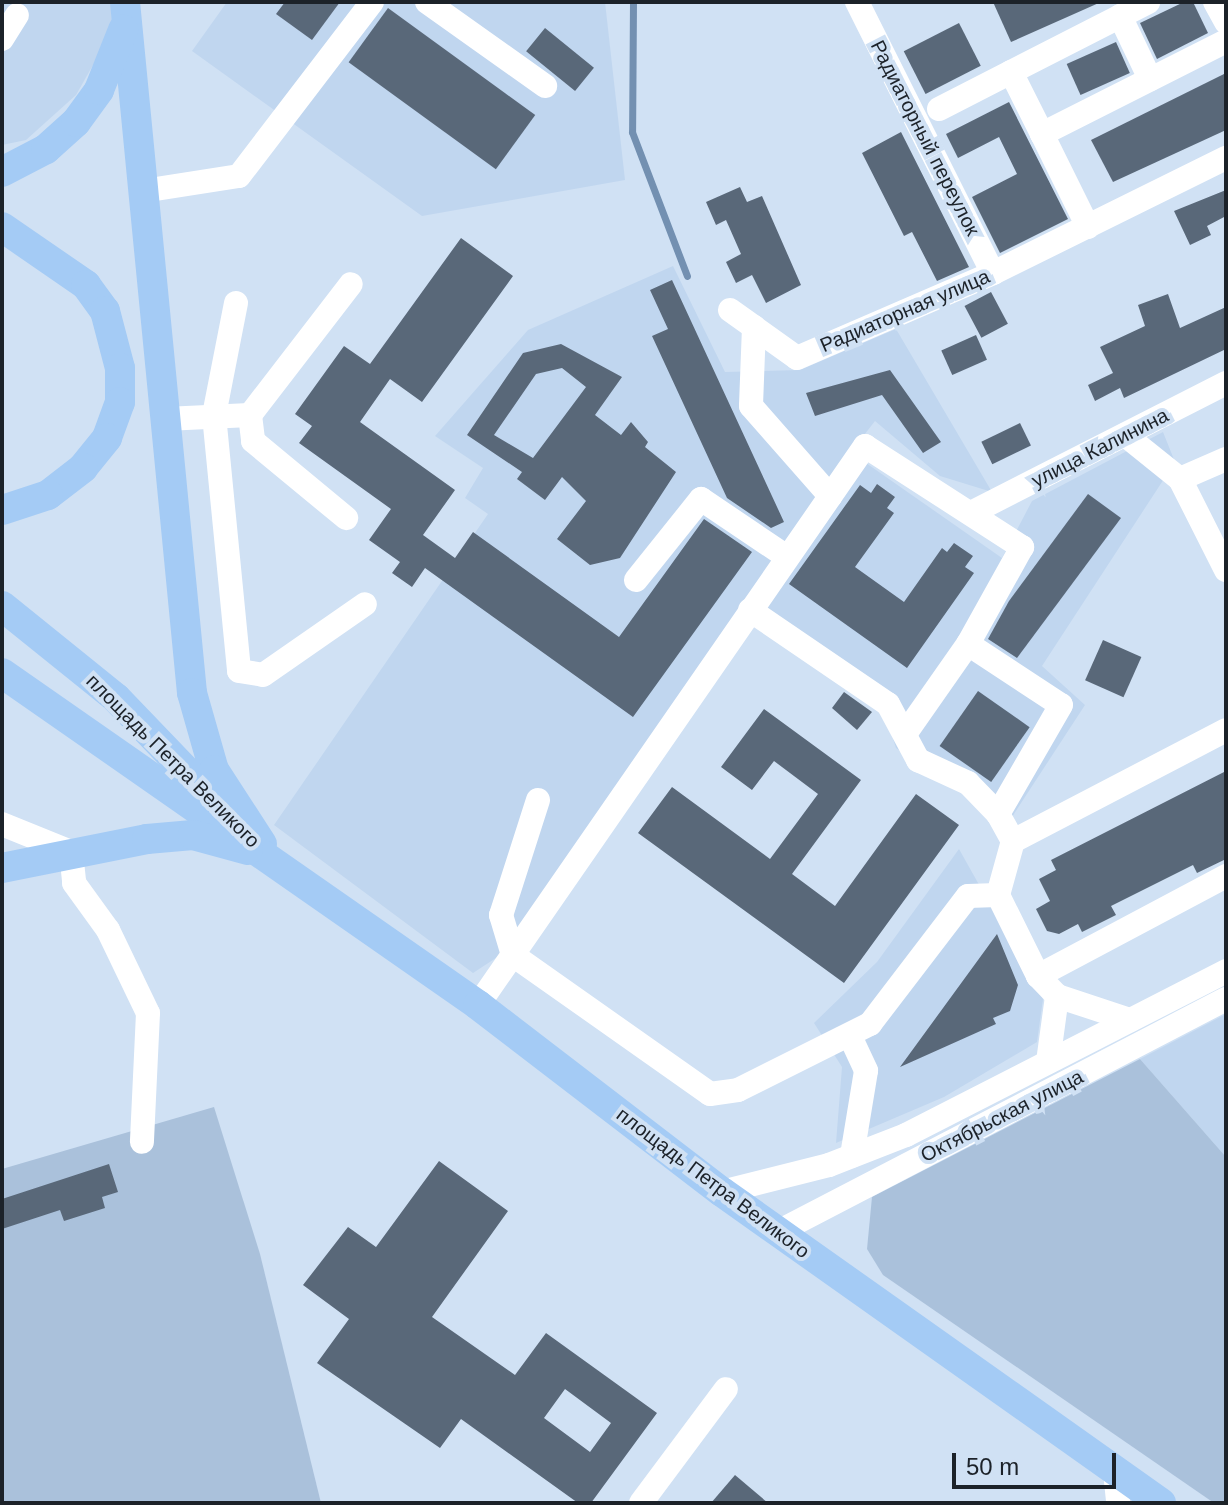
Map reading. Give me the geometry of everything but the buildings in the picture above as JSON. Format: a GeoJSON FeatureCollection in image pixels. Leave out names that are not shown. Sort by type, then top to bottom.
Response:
{"type":"FeatureCollection","features":[{"type":"Feature","properties":{"kind":"main road"},"geometry":{"type":"LineString","coordinates":[[126,9],[192,693],[201,736],[214,770],[269,856]]}},
{"type":"Feature","properties":{"kind":"main road"},"geometry":{"type":"LineString","coordinates":[[2,172],[46,149],[76,122],[114,59],[126,9]]}},
{"type":"Feature","properties":{"kind":"main road"},"geometry":{"type":"LineString","coordinates":[[2,227],[86,285],[105,311],[120,368],[120,402],[107,438],[83,468],[48,495],[2,510]]}},
{"type":"Feature","properties":{"kind":"main road","name":"площадь Петра Великого"},"geometry":{"type":"LineString","coordinates":[[2,606],[116,698],[269,856]]}},
{"type":"Feature","properties":{"kind":"main road","name":"площадь Петра Великого"},"geometry":{"type":"LineString","coordinates":[[2,673],[269,856],[478,1005],[722,1192],[1161,1503]]}},
{"type":"Feature","properties":{"kind":"main road"},"geometry":{"type":"LineString","coordinates":[[2,868],[71,852],[193,835],[269,856]]}},
{"type":"Feature","properties":{"kind":"street"},"geometry":{"type":"LineString","coordinates":[[143,191],[239,176],[372,2]]}},
{"type":"Feature","properties":{"kind":"street"},"geometry":{"type":"LineString","coordinates":[[427,2],[545,86]]}},
{"type":"Feature","properties":{"kind":"street","name":"Радиаторный переулок"},"geometry":{"type":"LineString","coordinates":[[857,2],[993,273]]}},
{"type":"Feature","properties":{"kind":"street"},"geometry":{"type":"LineString","coordinates":[[939,109],[1148,2]]}},
{"type":"Feature","properties":{"kind":"street"},"geometry":{"type":"LineString","coordinates":[[1215,2],[1226,22]]}},
{"type":"Feature","properties":{"kind":"street"},"geometry":{"type":"LineString","coordinates":[[2,39],[17,15]]}},
{"type":"Feature","properties":{"kind":"street"},"geometry":{"type":"LineString","coordinates":[[1120,16],[1150,79]]}},
{"type":"Feature","properties":{"kind":"street"},"geometry":{"type":"LineString","coordinates":[[1042,134],[1226,41]]}},
{"type":"Feature","properties":{"kind":"street"},"geometry":{"type":"LineString","coordinates":[[1011,72],[1088,227]]}},
{"type":"Feature","properties":{"kind":"street","name":"Радиаторная улица"},"geometry":{"type":"LineString","coordinates":[[730,310],[797,358],[993,273],[1226,158]]}},
{"type":"Feature","properties":{"kind":"street"},"geometry":{"type":"LineString","coordinates":[[346,518],[253,441],[250,415],[351,284]]}},
{"type":"Feature","properties":{"kind":"street"},"geometry":{"type":"LineString","coordinates":[[236,303],[214,415],[239,671],[263,675],[365,604]]}},
{"type":"Feature","properties":{"kind":"street"},"geometry":{"type":"LineString","coordinates":[[754,327],[751,406],[830,496]]}},
{"type":"Feature","properties":{"kind":"street","name":"улица Калинина"},"geometry":{"type":"LineString","coordinates":[[973,512],[1226,383]]}},
{"type":"Feature","properties":{"kind":"street"},"geometry":{"type":"LineString","coordinates":[[165,419],[250,415]]}},
{"type":"Feature","properties":{"kind":"street"},"geometry":{"type":"LineString","coordinates":[[1125,435],[1180,479],[1226,570]]}},
{"type":"Feature","properties":{"kind":"street"},"geometry":{"type":"LineString","coordinates":[[478,1005],[865,446],[973,512],[1022,547],[968,644],[905,734]]}},
{"type":"Feature","properties":{"kind":"street"},"geometry":{"type":"LineString","coordinates":[[1180,479],[1226,459]]}},
{"type":"Feature","properties":{"kind":"street"},"geometry":{"type":"LineString","coordinates":[[636,580],[701,499],[787,557]]}},
{"type":"Feature","properties":{"kind":"street"},"geometry":{"type":"LineString","coordinates":[[750,610],[888,704],[918,760],[968,783],[998,814],[1013,841],[998,895],[1038,976],[1057,996],[1130,1020]]}},
{"type":"Feature","properties":{"kind":"street"},"geometry":{"type":"LineString","coordinates":[[968,644],[1061,705],[998,814]]}},
{"type":"Feature","properties":{"kind":"street"},"geometry":{"type":"LineString","coordinates":[[1013,841],[1226,730]]}},
{"type":"Feature","properties":{"kind":"street"},"geometry":{"type":"LineString","coordinates":[[538,800],[501,915],[513,955],[710,1094],[738,1090],[870,1024],[968,896],[998,895]]}},
{"type":"Feature","properties":{"kind":"street"},"geometry":{"type":"LineString","coordinates":[[4,821],[71,852],[74,883],[108,930],[148,1013],[142,1142]]}},
{"type":"Feature","properties":{"kind":"street"},"geometry":{"type":"LineString","coordinates":[[1038,976],[1226,876]]}},
{"type":"Feature","properties":{"kind":"street"},"geometry":{"type":"LineString","coordinates":[[722,1192],[852,1156],[906,1135],[1226,971]]}},
{"type":"Feature","properties":{"kind":"street"},"geometry":{"type":"LineString","coordinates":[[1048,1062],[1057,996]]}},
{"type":"Feature","properties":{"kind":"street","name":"Октябрьская улица"},"geometry":{"type":"LineString","coordinates":[[778,1232],[1226,999]]}},
{"type":"Feature","properties":{"kind":"street"},"geometry":{"type":"LineString","coordinates":[[850,1036],[866,1071],[852,1156]]}},
{"type":"Feature","properties":{"kind":"street"},"geometry":{"type":"LineString","coordinates":[[906,1135],[922,1158]]}},
{"type":"Feature","properties":{"kind":"street"},"geometry":{"type":"LineString","coordinates":[[641,1503],[726,1389]]}},
{"type":"Feature","properties":{"kind":"street"},"geometry":{"type":"LineString","coordinates":[[1115,1472],[1118,1503]]}},
{"type":"Feature","properties":{"kind":"shaded area"},"geometry":{"type":"Polygon","coordinates":[[[2,2],[111,2],[114,28],[76,95],[26,140],[2,145],[2,2]]]}},
{"type":"Feature","properties":{"kind":"shaded area"},"geometry":{"type":"Polygon","coordinates":[[[227,2],[605,2],[625,180],[422,216],[192,51],[227,2]]]}},
{"type":"Feature","properties":{"kind":"shaded area"},"geometry":{"type":"Polygon","coordinates":[[[673,266],[725,372],[800,370],[896,329],[992,492],[940,476],[875,421],[818,494],[502,954],[473,973],[274,825],[488,514],[465,498],[483,468],[435,436],[528,330],[673,266]]]}},
{"type":"Feature","properties":{"kind":"shaded area"},"geometry":{"type":"Polygon","coordinates":[[[1163,432],[1175,462],[1042,666],[1085,705],[1008,823],[896,748],[884,711],[754,622],[866,463],[1002,558],[1032,501],[1163,432]]]}},
{"type":"Feature","properties":{"kind":"shaded area"},"geometry":{"type":"Polygon","coordinates":[[[959,849],[1043,999],[1037,1042],[944,1097],[836,1143],[842,1067],[814,1023],[877,962],[959,849]]]}},
{"type":"Feature","properties":{"kind":"shaded area"},"geometry":{"type":"Polygon","coordinates":[[[1226,1014],[1226,1157],[1140,1059],[1226,1014]]]}},
{"type":"Feature","properties":{"kind":"shaded area"},"geometry":{"type":"Polygon","coordinates":[[[1140,1059],[1226,1157],[1226,1503],[1214,1503],[883,1275],[867,1249],[872,1197],[1140,1059]]]}},
{"type":"Feature","properties":{"kind":"shaded area"},"geometry":{"type":"Polygon","coordinates":[[[214,1107],[260,1254],[321,1503],[2,1503],[2,1169],[214,1107]]]}},
{"type":"Feature","properties":{"kind":"waterway"},"geometry":{"type":"LineString","coordinates":[[633,2],[632,132],[687,276]]}}]}
